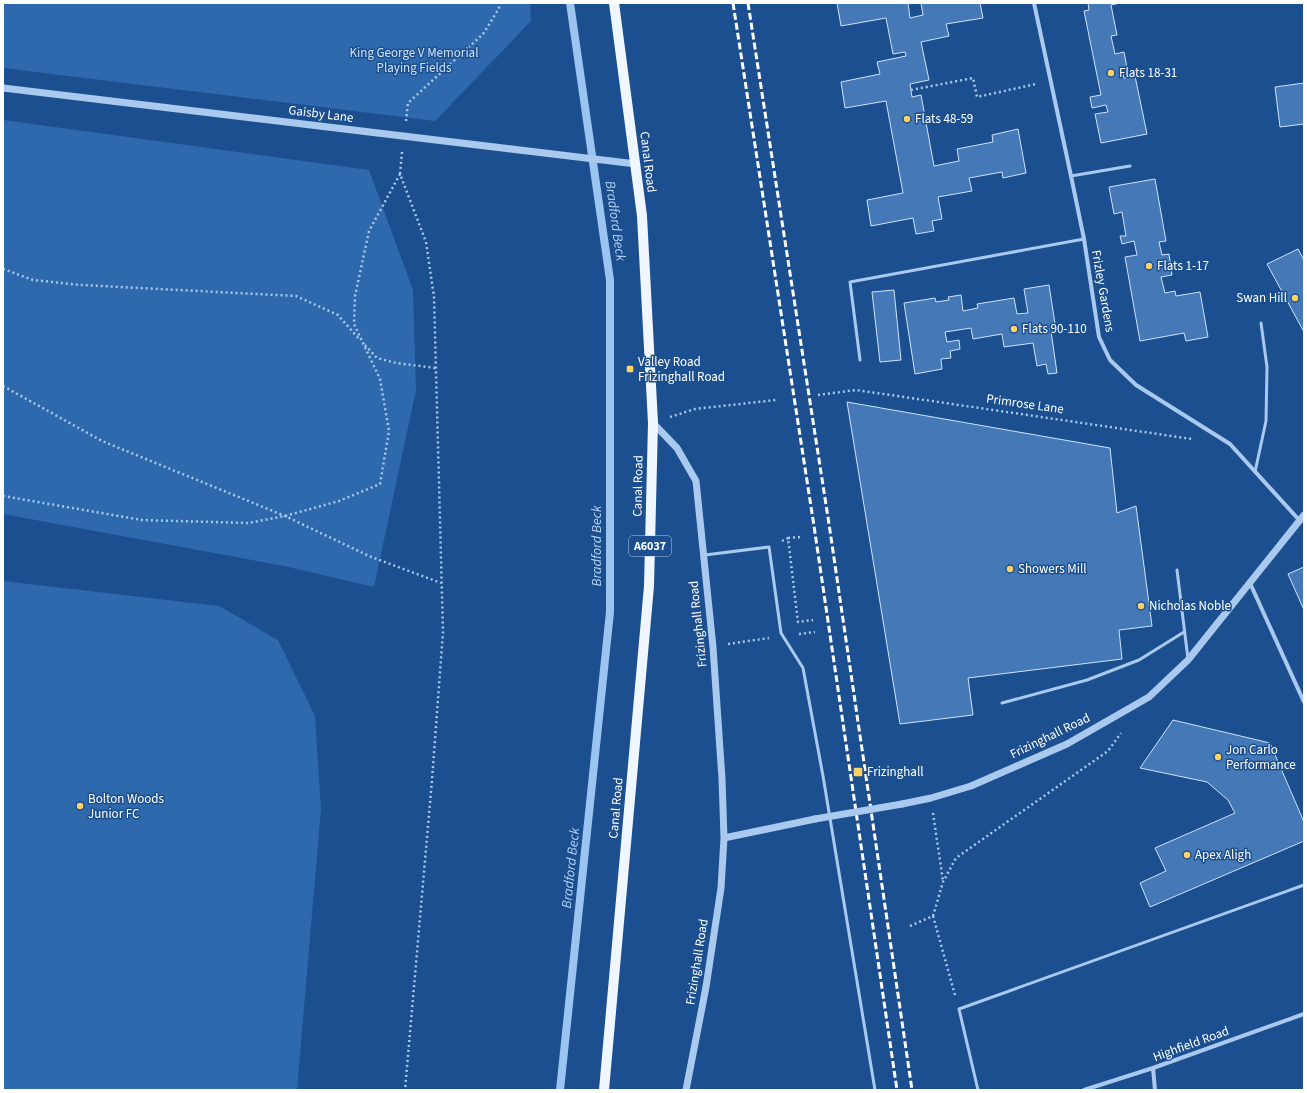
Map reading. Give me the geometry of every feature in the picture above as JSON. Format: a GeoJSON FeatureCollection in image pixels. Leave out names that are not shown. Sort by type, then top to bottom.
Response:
{"type":"FeatureCollection","features":[{"type":"Feature","properties":{"kind":"main road","name":"Canal Road"},"geometry":{"type":"LineString","coordinates":[[604,1090],[649,586],[653,423],[642,216],[614,3]]}},
{"type":"Feature","properties":{"kind":"street","name":"Frizley Gardens"},"geometry":{"type":"LineString","coordinates":[[1034,3],[1052,81],[1084,239],[1099,337],[1110,360],[1136,385],[1230,444],[1255,472],[1302,518]]}},
{"type":"Feature","properties":{"kind":"street","name":"Gaisby Lane"},"geometry":{"type":"LineString","coordinates":[[3,88],[636,164]]}},
{"type":"Feature","properties":{"kind":"street","name":"Frizinghall Road"},"geometry":{"type":"LineString","coordinates":[[653,423],[677,448],[696,481],[713,647],[722,779],[724,838],[721,888],[706,987],[686,1090]]}},
{"type":"Feature","properties":{"kind":"street","name":"Frizinghall Road"},"geometry":{"type":"LineString","coordinates":[[724,838],[815,819],[931,798],[971,786],[1067,744],[1148,697],[1188,660],[1302,518]]}},
{"type":"Feature","properties":{"kind":"street"},"geometry":{"type":"LineString","coordinates":[[1250,583],[1304,702]]}},
{"type":"Feature","properties":{"kind":"street","name":"Highfield Road"},"geometry":{"type":"LineString","coordinates":[[1084,1090],[1153,1068],[1304,1014]]}},
{"type":"Feature","properties":{"kind":"street"},"geometry":{"type":"LineString","coordinates":[[1153,1068],[1155,1090]]}},
{"type":"Feature","properties":{"kind":"lane"},"geometry":{"type":"LineString","coordinates":[[1071,176],[1130,166]]}},
{"type":"Feature","properties":{"kind":"lane"},"geometry":{"type":"LineString","coordinates":[[860,360],[850,282],[1084,239]]}},
{"type":"Feature","properties":{"kind":"lane"},"geometry":{"type":"LineString","coordinates":[[1255,472],[1266,421],[1267,368],[1261,323]]}},
{"type":"Feature","properties":{"kind":"lane"},"geometry":{"type":"LineString","coordinates":[[703,555],[769,547],[782,633],[803,668],[823,776],[875,1090]]}},
{"type":"Feature","properties":{"kind":"lane"},"geometry":{"type":"LineString","coordinates":[[1177,570],[1188,660]]}},
{"type":"Feature","properties":{"kind":"lane"},"geometry":{"type":"LineString","coordinates":[[1002,703],[1087,680],[1139,660],[1184,632]]}},
{"type":"Feature","properties":{"kind":"lane"},"geometry":{"type":"LineString","coordinates":[[978,1090],[959,1008],[1304,885]]}},
{"type":"Feature","properties":{"kind":"path"},"geometry":{"type":"LineString","coordinates":[[3,496],[142,520],[248,523],[284,516],[339,501],[380,484],[389,431],[380,379],[354,324],[355,296],[369,231],[400,174],[408,103],[483,34],[498,10],[500,3]]}},
{"type":"Feature","properties":{"kind":"path"},"geometry":{"type":"LineString","coordinates":[[911,90],[973,78],[977,97],[1052,81]]}},
{"type":"Feature","properties":{"kind":"path"},"geometry":{"type":"LineString","coordinates":[[400,174],[426,242],[434,297],[443,632],[432,780],[405,1090]]}},
{"type":"Feature","properties":{"kind":"path"},"geometry":{"type":"LineString","coordinates":[[3,269],[33,280],[81,285],[296,296],[338,315],[377,358],[396,363],[436,368]]}},
{"type":"Feature","properties":{"kind":"path"},"geometry":{"type":"LineString","coordinates":[[3,386],[102,441],[284,516],[369,556],[441,583]]}},
{"type":"Feature","properties":{"kind":"path","name":"Primrose Lane"},"geometry":{"type":"LineString","coordinates":[[818,395],[856,390],[1198,440]]}},
{"type":"Feature","properties":{"kind":"path"},"geometry":{"type":"LineString","coordinates":[[653,423],[695,409],[776,400]]}},
{"type":"Feature","properties":{"kind":"path"},"geometry":{"type":"LineString","coordinates":[[769,547],[788,538],[801,536]]}},
{"type":"Feature","properties":{"kind":"path"},"geometry":{"type":"LineString","coordinates":[[788,538],[798,622],[813,620]]}},
{"type":"Feature","properties":{"kind":"path"},"geometry":{"type":"LineString","coordinates":[[793,635],[815,632]]}},
{"type":"Feature","properties":{"kind":"path"},"geometry":{"type":"LineString","coordinates":[[713,647],[752,640]]}},
{"type":"Feature","properties":{"kind":"path"},"geometry":{"type":"LineString","coordinates":[[959,1008],[933,916],[943,882],[956,858],[1108,751],[1121,733]]}},
{"type":"Feature","properties":{"kind":"path"},"geometry":{"type":"LineString","coordinates":[[931,798],[943,882]]}},
{"type":"Feature","properties":{"kind":"path"},"geometry":{"type":"LineString","coordinates":[[910,926],[933,916]]}},
{"type":"Feature","properties":{"kind":"green space","name":"King George V Memorial Playing Fields"},"geometry":{"type":"Polygon","coordinates":[[[3,3],[530,3],[531,21],[435,121],[3,68],[3,3]]]}},
{"type":"Feature","properties":{"kind":"green space"},"geometry":{"type":"Polygon","coordinates":[[[3,120],[369,170],[413,290],[416,390],[374,587],[284,566],[3,514],[3,120]]]}},
{"type":"Feature","properties":{"kind":"green space"},"geometry":{"type":"Polygon","coordinates":[[[3,581],[219,606],[278,640],[315,716],[321,809],[297,1090],[3,1090],[3,581]]]}},
{"type":"Feature","properties":{"kind":"building","name":"Flats 48-59"},"geometry":{"type":"Polygon","coordinates":[[[837,3],[908,3],[910,18],[923,15],[921,3],[980,3],[983,18],[946,24],[949,36],[921,42],[929,80],[910,84],[912,97],[921,95],[934,166],[959,161],[957,149],[993,142],[992,135],[1018,129],[1026,173],[1003,178],[1002,172],[969,178],[972,191],[938,197],[942,219],[932,221],[934,231],[916,234],[913,218],[871,226],[867,200],[903,193],[886,101],[845,108],[841,82],[880,74],[877,62],[906,56],[905,52],[893,54],[886,18],[841,26],[837,3]]]}},
{"type":"Feature","properties":{"kind":"building","name":"Flats 18-31"},"geometry":{"type":"Polygon","coordinates":[[[1088,3],[1120,3],[1111,5],[1117,35],[1111,36],[1115,54],[1124,52],[1128,73],[1123,74],[1124,78],[1135,76],[1147,134],[1101,143],[1095,114],[1108,112],[1106,105],[1092,108],[1090,97],[1101,95],[1084,11],[1089,10],[1088,3]]]}},
{"type":"Feature","properties":{"kind":"building"},"geometry":{"type":"Polygon","coordinates":[[[1304,83],[1304,124],[1280,127],[1275,87],[1304,83]]]}},
{"type":"Feature","properties":{"kind":"building","name":"Flats 1-17"},"geometry":{"type":"Polygon","coordinates":[[[1155,179],[1166,241],[1159,242],[1162,255],[1169,254],[1172,275],[1161,277],[1165,293],[1175,291],[1176,296],[1200,292],[1208,337],[1186,341],[1184,333],[1140,341],[1125,257],[1137,255],[1134,241],[1122,244],[1120,236],[1126,236],[1122,212],[1114,214],[1109,187],[1155,179]]]}},
{"type":"Feature","properties":{"kind":"building","name":"Swan Hill"},"geometry":{"type":"Polygon","coordinates":[[[1298,249],[1304,260],[1304,332],[1267,264],[1298,249]]]}},
{"type":"Feature","properties":{"kind":"building","name":"Flats 90-110"},"geometry":{"type":"Polygon","coordinates":[[[1049,285],[1056,330],[1051,331],[1057,373],[1048,374],[1046,364],[1037,366],[1033,343],[1004,347],[1002,334],[973,339],[971,328],[945,332],[947,342],[959,340],[960,349],[950,351],[951,358],[941,359],[942,369],[915,374],[904,303],[935,298],[936,302],[949,300],[948,297],[961,295],[963,311],[978,308],[977,304],[1014,298],[1017,314],[1028,313],[1024,289],[1049,285]]]}},
{"type":"Feature","properties":{"kind":"building"},"geometry":{"type":"Polygon","coordinates":[[[894,290],[901,360],[880,362],[872,292],[894,290]]]}},
{"type":"Feature","properties":{"kind":"building","name":"Showers Mill"},"geometry":{"type":"Polygon","coordinates":[[[847,402],[1110,448],[1117,513],[1136,506],[1152,626],[1119,630],[1122,659],[968,678],[973,715],[900,724],[847,402]]]}},
{"type":"Feature","properties":{"kind":"building"},"geometry":{"type":"Polygon","coordinates":[[[1304,567],[1304,610],[1288,574],[1304,567]]]}},
{"type":"Feature","properties":{"kind":"building"},"geometry":{"type":"Polygon","coordinates":[[[1173,720],[1270,743],[1304,822],[1304,841],[1150,907],[1140,883],[1166,871],[1155,848],[1235,813],[1228,800],[1207,782],[1140,768],[1173,720]]]}},
{"type":"Feature","properties":{"kind":"waterway","name":"Bradford Beck"},"geometry":{"type":"LineString","coordinates":[[560,1090],[610,612],[610,280],[570,3]]}},
{"type":"Feature","properties":{"kind":"railway"},"geometry":{"type":"LineString","coordinates":[[733,3],[814,526],[897,1090]]}},
{"type":"Feature","properties":{"kind":"railway"},"geometry":{"type":"LineString","coordinates":[[748,3],[829,524],[912,1090]]}},
{"type":"Feature","properties":{"kind":"place","name":"Flats 18-31"},"geometry":{"type":"Point","coordinates":[1111,73]}},
{"type":"Feature","properties":{"kind":"place","name":"Flats 48-59"},"geometry":{"type":"Point","coordinates":[907,119]}},
{"type":"Feature","properties":{"kind":"place","name":"Flats 1-17"},"geometry":{"type":"Point","coordinates":[1149,266]}},
{"type":"Feature","properties":{"kind":"place","name":"Swan Hill"},"geometry":{"type":"Point","coordinates":[1295,298]}},
{"type":"Feature","properties":{"kind":"place","name":"Flats 90-110"},"geometry":{"type":"Point","coordinates":[1014,329]}},
{"type":"Feature","properties":{"kind":"place","name":"Valley Road Frizinghall Road"},"geometry":{"type":"Point","coordinates":[630,369]}},
{"type":"Feature","properties":{"kind":"place","name":"Showers Mill"},"geometry":{"type":"Point","coordinates":[1010,569]}},
{"type":"Feature","properties":{"kind":"place","name":"Nicholas Noble"},"geometry":{"type":"Point","coordinates":[1141,606]}},
{"type":"Feature","properties":{"kind":"place","name":"Jon Carlo Performance"},"geometry":{"type":"Point","coordinates":[1218,757]}},
{"type":"Feature","properties":{"kind":"place","name":"Frizinghall"},"geometry":{"type":"Point","coordinates":[858,772]}},
{"type":"Feature","properties":{"kind":"place","name":"Bolton Woods Junior FC"},"geometry":{"type":"Point","coordinates":[80,806]}},
{"type":"Feature","properties":{"kind":"place","name":"Apex Aligh"},"geometry":{"type":"Point","coordinates":[1187,855]}}]}
